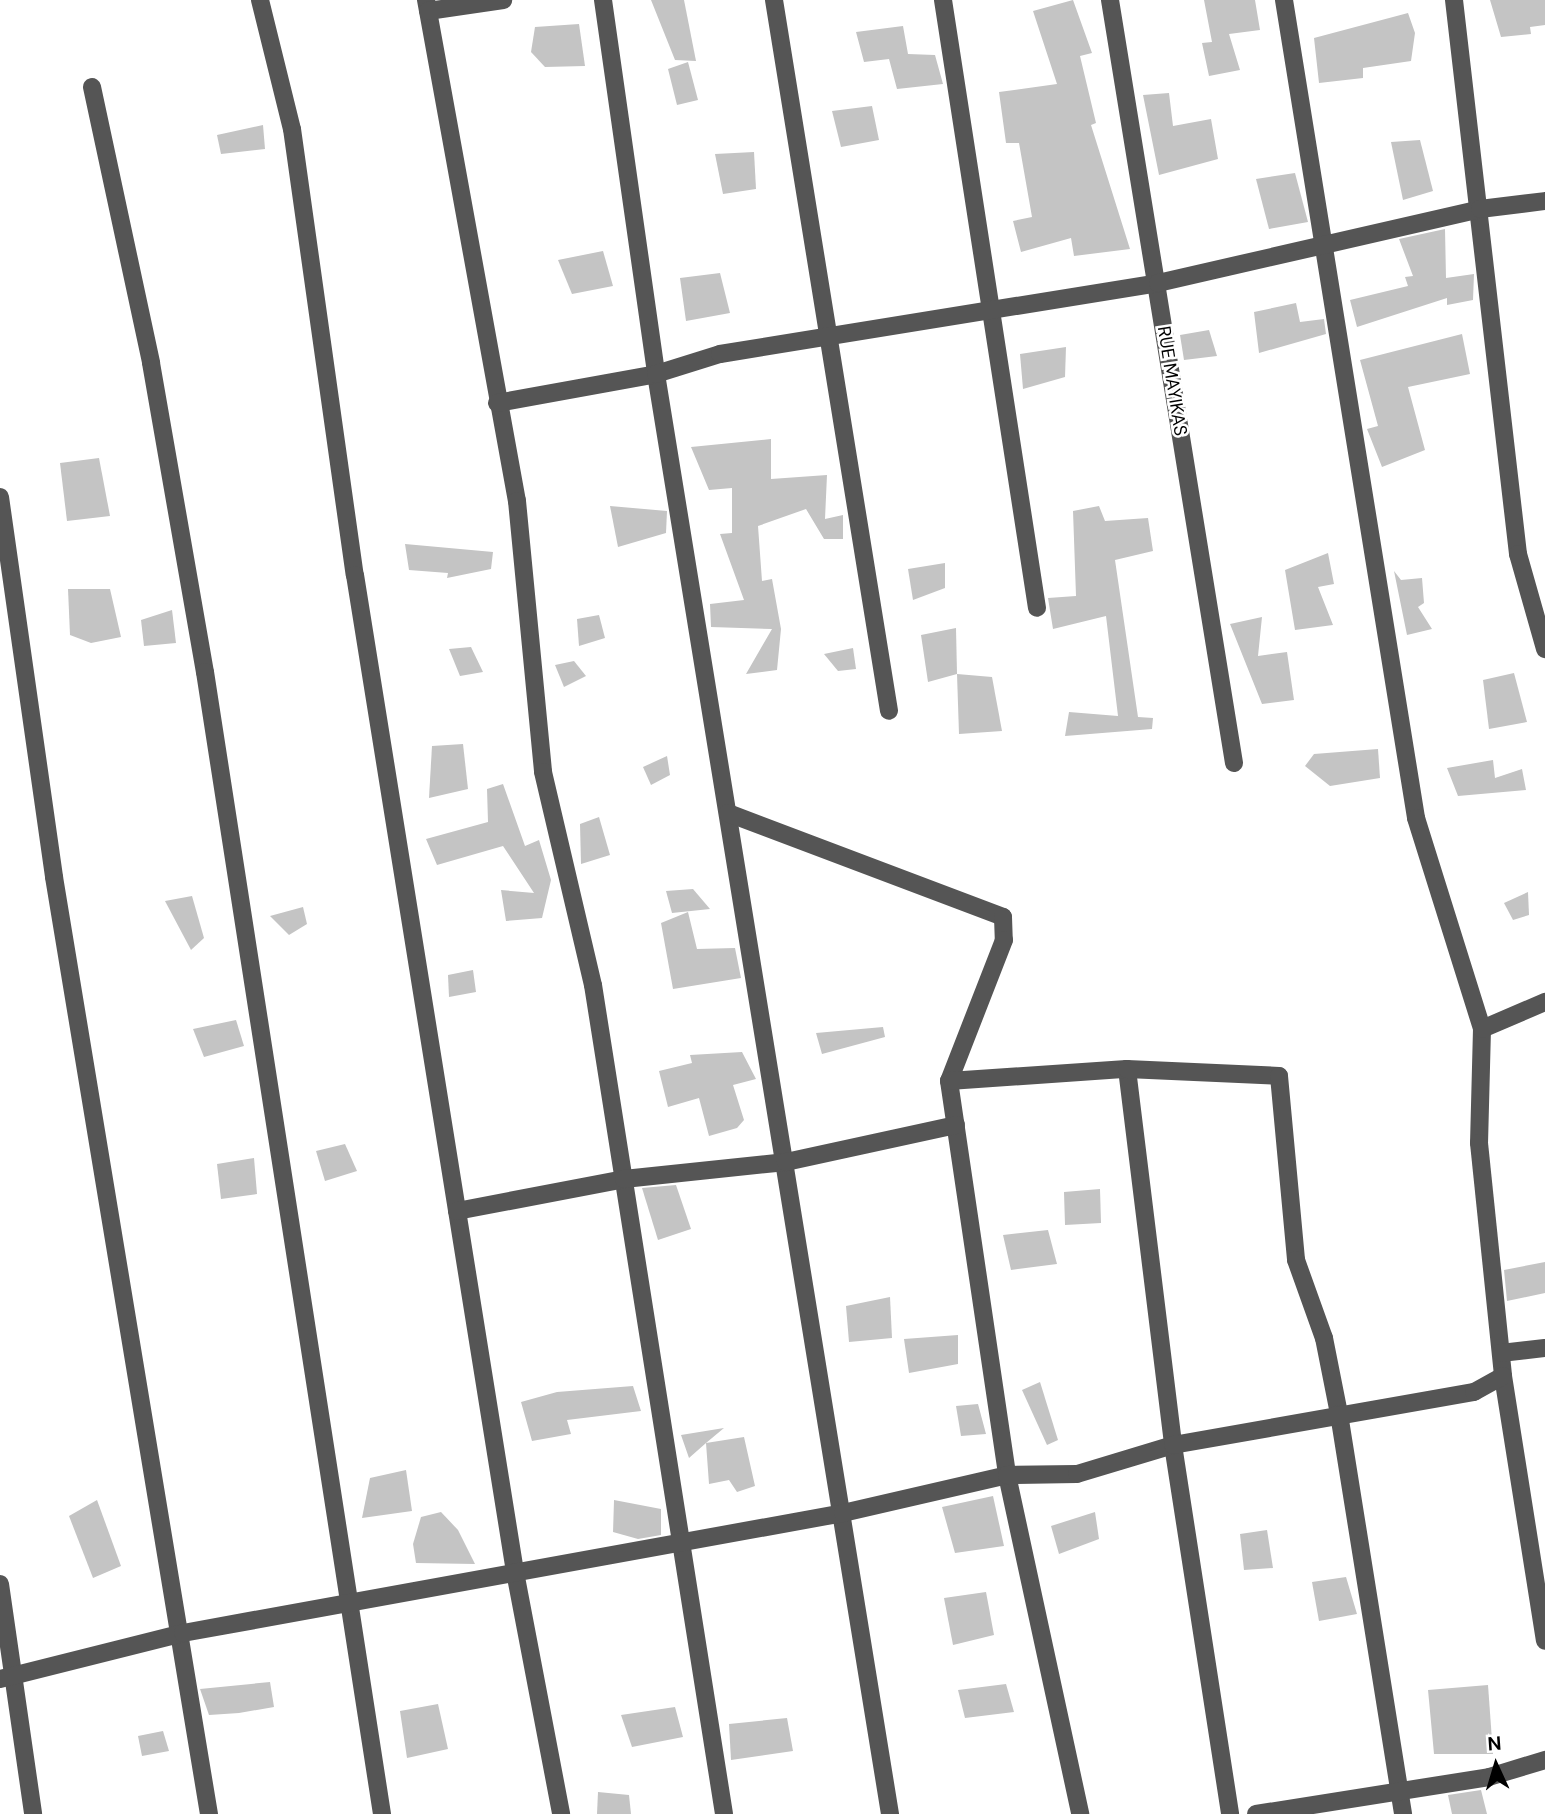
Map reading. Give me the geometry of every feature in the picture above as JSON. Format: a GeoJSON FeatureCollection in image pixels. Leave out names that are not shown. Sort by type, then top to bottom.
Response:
{"type":"FeatureCollection","features":[{"type":"Feature","properties":{"kind":"street"},"geometry":{"type":"LineString","coordinates":[[260,0],[292,129],[457,1211],[515,1572],[561,1814]]}},
{"type":"Feature","properties":{"kind":"street"},"geometry":{"type":"LineString","coordinates":[[503,0],[427,5],[517,501],[543,772],[593,985],[724,1814]]}},
{"type":"Feature","properties":{"kind":"street"},"geometry":{"type":"LineString","coordinates":[[603,0],[656,374],[890,1814]]}},
{"type":"Feature","properties":{"kind":"street"},"geometry":{"type":"LineString","coordinates":[[774,0],[889,711]]}},
{"type":"Feature","properties":{"kind":"street"},"geometry":{"type":"LineString","coordinates":[[943,0],[1037,608]]}},
{"type":"Feature","properties":{"kind":"street","name":"RUE MAYIKAS"},"geometry":{"type":"LineString","coordinates":[[1110,0],[1234,763]]}},
{"type":"Feature","properties":{"kind":"street"},"geometry":{"type":"LineString","coordinates":[[1284,0],[1328,246],[1416,818],[1482,1029],[1479,1143],[1503,1376],[1545,1641]]}},
{"type":"Feature","properties":{"kind":"street"},"geometry":{"type":"LineString","coordinates":[[1454,0],[1518,554],[1545,649]]}},
{"type":"Feature","properties":{"kind":"street"},"geometry":{"type":"LineString","coordinates":[[92,87],[151,363],[205,672],[382,1814]]}},
{"type":"Feature","properties":{"kind":"street"},"geometry":{"type":"LineString","coordinates":[[498,403],[656,374],[720,354],[991,315],[1158,283],[1480,209],[1545,201]]}},
{"type":"Feature","properties":{"kind":"street"},"geometry":{"type":"LineString","coordinates":[[0,497],[54,877],[183,1633],[209,1814]]}},
{"type":"Feature","properties":{"kind":"street"},"geometry":{"type":"LineString","coordinates":[[728,814],[1003,917],[1004,940],[949,1081],[1007,1475],[1080,1814]]}},
{"type":"Feature","properties":{"kind":"street"},"geometry":{"type":"LineString","coordinates":[[1482,1029],[1545,1002]]}},
{"type":"Feature","properties":{"kind":"street"},"geometry":{"type":"LineString","coordinates":[[949,1081],[1127,1069],[1279,1076],[1296,1260],[1324,1338],[1339,1413],[1403,1814]]}},
{"type":"Feature","properties":{"kind":"street"},"geometry":{"type":"LineString","coordinates":[[1127,1069],[1173,1445],[1230,1814]]}},
{"type":"Feature","properties":{"kind":"street"},"geometry":{"type":"LineString","coordinates":[[457,1211],[624,1179],[786,1162],[956,1125]]}},
{"type":"Feature","properties":{"kind":"street"},"geometry":{"type":"LineString","coordinates":[[1501,1353],[1545,1348]]}},
{"type":"Feature","properties":{"kind":"street"},"geometry":{"type":"LineString","coordinates":[[8,1677],[183,1633],[843,1513],[1007,1475],[1077,1474],[1173,1445],[1339,1413],[1474,1392],[1503,1376]]}},
{"type":"Feature","properties":{"kind":"street"},"geometry":{"type":"LineString","coordinates":[[0,1584],[8,1677],[33,1814]]}},
{"type":"Feature","properties":{"kind":"street"},"geometry":{"type":"LineString","coordinates":[[1255,1814],[1399,1787],[1489,1777],[1545,1760]]}},
{"type":"Feature","properties":{"kind":"building"},"geometry":{"type":"Polygon","coordinates":[[[651,0],[684,0],[696,61],[675,60],[651,0]]]}},
{"type":"Feature","properties":{"kind":"building"},"geometry":{"type":"Polygon","coordinates":[[[1073,0],[1092,53],[1080,56],[1096,123],[1091,125],[1130,249],[1074,256],[1071,238],[1021,252],[1013,221],[1032,217],[1019,143],[1006,143],[999,92],[1057,84],[1033,11],[1073,0]]]}},
{"type":"Feature","properties":{"kind":"building"},"geometry":{"type":"Polygon","coordinates":[[[1204,0],[1255,0],[1260,30],[1229,34],[1240,70],[1209,76],[1202,43],[1212,42],[1204,0]]]}},
{"type":"Feature","properties":{"kind":"building"},"geometry":{"type":"Polygon","coordinates":[[[1490,0],[1545,0],[1545,25],[1530,27],[1531,34],[1501,37],[1490,0]]]}},
{"type":"Feature","properties":{"kind":"building"},"geometry":{"type":"Polygon","coordinates":[[[1408,13],[1415,33],[1411,61],[1363,68],[1363,78],[1319,83],[1314,38],[1408,13]]]}},
{"type":"Feature","properties":{"kind":"building"},"geometry":{"type":"Polygon","coordinates":[[[579,24],[585,66],[545,67],[531,52],[535,27],[579,24]]]}},
{"type":"Feature","properties":{"kind":"building"},"geometry":{"type":"Polygon","coordinates":[[[903,26],[908,54],[935,55],[943,84],[897,89],[889,59],[864,62],[856,32],[903,26]]]}},
{"type":"Feature","properties":{"kind":"building"},"geometry":{"type":"Polygon","coordinates":[[[688,62],[698,100],[677,105],[668,69],[688,62]]]}},
{"type":"Feature","properties":{"kind":"building"},"geometry":{"type":"Polygon","coordinates":[[[1169,93],[1173,126],[1211,119],[1218,159],[1159,175],[1143,95],[1169,93]]]}},
{"type":"Feature","properties":{"kind":"building"},"geometry":{"type":"Polygon","coordinates":[[[872,106],[879,140],[841,147],[832,111],[872,106]]]}},
{"type":"Feature","properties":{"kind":"building"},"geometry":{"type":"Polygon","coordinates":[[[263,125],[265,149],[221,154],[217,135],[263,125]]]}},
{"type":"Feature","properties":{"kind":"building"},"geometry":{"type":"Polygon","coordinates":[[[1420,140],[1433,191],[1403,200],[1391,142],[1420,140]]]}},
{"type":"Feature","properties":{"kind":"building"},"geometry":{"type":"Polygon","coordinates":[[[754,152],[756,189],[723,194],[715,154],[754,152]]]}},
{"type":"Feature","properties":{"kind":"building"},"geometry":{"type":"Polygon","coordinates":[[[1295,173],[1308,222],[1269,229],[1256,179],[1295,173]]]}},
{"type":"Feature","properties":{"kind":"building"},"geometry":{"type":"Polygon","coordinates":[[[1445,229],[1446,278],[1474,274],[1473,300],[1447,305],[1447,298],[1357,327],[1350,300],[1408,286],[1405,277],[1413,276],[1399,239],[1445,229]]]}},
{"type":"Feature","properties":{"kind":"building"},"geometry":{"type":"Polygon","coordinates":[[[603,251],[613,286],[572,294],[558,260],[603,251]]]}},
{"type":"Feature","properties":{"kind":"building"},"geometry":{"type":"Polygon","coordinates":[[[720,273],[730,313],[686,321],[680,278],[720,273]]]}},
{"type":"Feature","properties":{"kind":"building"},"geometry":{"type":"Polygon","coordinates":[[[1296,303],[1300,322],[1324,319],[1326,334],[1259,353],[1254,312],[1296,303]]]}},
{"type":"Feature","properties":{"kind":"building"},"geometry":{"type":"Polygon","coordinates":[[[1209,330],[1217,356],[1184,360],[1180,335],[1209,330]]]}},
{"type":"Feature","properties":{"kind":"building"},"geometry":{"type":"Polygon","coordinates":[[[1462,334],[1470,374],[1408,387],[1425,450],[1382,467],[1367,429],[1378,426],[1360,360],[1462,334]]]}},
{"type":"Feature","properties":{"kind":"building"},"geometry":{"type":"Polygon","coordinates":[[[1066,347],[1065,377],[1023,389],[1020,354],[1066,347]]]}},
{"type":"Feature","properties":{"kind":"building"},"geometry":{"type":"Polygon","coordinates":[[[771,439],[771,479],[827,475],[825,519],[843,515],[843,539],[824,539],[806,509],[758,526],[762,581],[772,579],[781,629],[777,670],[746,674],[772,629],[711,627],[710,604],[744,600],[720,534],[732,533],[732,488],[709,490],[691,447],[771,439]]]}},
{"type":"Feature","properties":{"kind":"building"},"geometry":{"type":"Polygon","coordinates":[[[99,458],[110,516],[67,521],[60,463],[99,458]]]}},
{"type":"Feature","properties":{"kind":"building"},"geometry":{"type":"Polygon","coordinates":[[[610,506],[667,511],[666,533],[618,547],[610,506]]]}},
{"type":"Feature","properties":{"kind":"building"},"geometry":{"type":"Polygon","coordinates":[[[1099,506],[1105,521],[1148,518],[1153,551],[1115,560],[1138,717],[1153,718],[1152,729],[1065,736],[1069,712],[1118,716],[1106,616],[1053,629],[1048,598],[1076,596],[1073,511],[1099,506]]]}},
{"type":"Feature","properties":{"kind":"building"},"geometry":{"type":"Polygon","coordinates":[[[405,544],[493,552],[491,569],[447,578],[448,573],[409,570],[405,544]]]}},
{"type":"Feature","properties":{"kind":"building"},"geometry":{"type":"Polygon","coordinates":[[[1328,553],[1334,584],[1318,587],[1333,625],[1295,630],[1285,570],[1328,553]]]}},
{"type":"Feature","properties":{"kind":"building"},"geometry":{"type":"Polygon","coordinates":[[[945,563],[945,588],[913,600],[908,569],[945,563]]]}},
{"type":"Feature","properties":{"kind":"building"},"geometry":{"type":"Polygon","coordinates":[[[1394,571],[1401,580],[1422,578],[1424,603],[1418,607],[1432,629],[1407,635],[1394,571]]]}},
{"type":"Feature","properties":{"kind":"building"},"geometry":{"type":"Polygon","coordinates":[[[68,589],[110,589],[121,637],[91,643],[70,635],[68,589]]]}},
{"type":"Feature","properties":{"kind":"building"},"geometry":{"type":"Polygon","coordinates":[[[172,610],[176,643],[144,646],[141,620],[172,610]]]}},
{"type":"Feature","properties":{"kind":"building"},"geometry":{"type":"Polygon","coordinates":[[[599,615],[605,638],[579,646],[577,619],[599,615]]]}},
{"type":"Feature","properties":{"kind":"building"},"geometry":{"type":"Polygon","coordinates":[[[1262,617],[1258,656],[1287,652],[1294,700],[1262,704],[1230,624],[1262,617]]]}},
{"type":"Feature","properties":{"kind":"building"},"geometry":{"type":"Polygon","coordinates":[[[956,628],[957,674],[928,682],[921,635],[956,628]]]}},
{"type":"Feature","properties":{"kind":"building"},"geometry":{"type":"Polygon","coordinates":[[[471,647],[483,672],[460,676],[449,649],[471,647]]]}},
{"type":"Feature","properties":{"kind":"building"},"geometry":{"type":"Polygon","coordinates":[[[853,648],[856,669],[838,671],[824,654],[853,648]]]}},
{"type":"Feature","properties":{"kind":"building"},"geometry":{"type":"Polygon","coordinates":[[[574,661],[586,676],[564,687],[555,665],[574,661]]]}},
{"type":"Feature","properties":{"kind":"building"},"geometry":{"type":"Polygon","coordinates":[[[1514,673],[1527,722],[1489,729],[1483,680],[1514,673]]]}},
{"type":"Feature","properties":{"kind":"building"},"geometry":{"type":"Polygon","coordinates":[[[957,674],[992,677],[1002,731],[959,734],[957,674]]]}},
{"type":"Feature","properties":{"kind":"building"},"geometry":{"type":"Polygon","coordinates":[[[463,744],[468,789],[429,798],[432,746],[463,744]]]}},
{"type":"Feature","properties":{"kind":"building"},"geometry":{"type":"Polygon","coordinates":[[[1378,749],[1380,778],[1330,786],[1305,766],[1314,754],[1378,749]]]}},
{"type":"Feature","properties":{"kind":"building"},"geometry":{"type":"Polygon","coordinates":[[[667,756],[670,775],[651,785],[643,767],[667,756]]]}},
{"type":"Feature","properties":{"kind":"building"},"geometry":{"type":"Polygon","coordinates":[[[1493,760],[1495,778],[1522,769],[1526,790],[1458,796],[1447,768],[1493,760]]]}},
{"type":"Feature","properties":{"kind":"building"},"geometry":{"type":"Polygon","coordinates":[[[503,784],[525,846],[539,840],[551,880],[542,918],[506,921],[501,890],[534,893],[503,846],[437,865],[426,839],[488,822],[487,789],[503,784]]]}},
{"type":"Feature","properties":{"kind":"building"},"geometry":{"type":"Polygon","coordinates":[[[599,817],[610,855],[581,864],[580,824],[599,817]]]}},
{"type":"Feature","properties":{"kind":"building"},"geometry":{"type":"Polygon","coordinates":[[[693,889],[710,909],[672,913],[666,891],[693,889]]]}},
{"type":"Feature","properties":{"kind":"building"},"geometry":{"type":"Polygon","coordinates":[[[1528,892],[1529,915],[1513,920],[1504,903],[1528,892]]]}},
{"type":"Feature","properties":{"kind":"building"},"geometry":{"type":"Polygon","coordinates":[[[192,896],[204,938],[191,950],[165,901],[192,896]]]}},
{"type":"Feature","properties":{"kind":"building"},"geometry":{"type":"Polygon","coordinates":[[[303,907],[307,924],[289,935],[270,916],[303,907]]]}},
{"type":"Feature","properties":{"kind":"building"},"geometry":{"type":"Polygon","coordinates":[[[688,912],[697,949],[735,948],[741,978],[673,989],[661,923],[688,912]]]}},
{"type":"Feature","properties":{"kind":"building"},"geometry":{"type":"Polygon","coordinates":[[[473,970],[476,992],[449,997],[448,975],[473,970]]]}},
{"type":"Feature","properties":{"kind":"building"},"geometry":{"type":"Polygon","coordinates":[[[236,1020],[244,1046],[204,1057],[193,1029],[236,1020]]]}},
{"type":"Feature","properties":{"kind":"building"},"geometry":{"type":"Polygon","coordinates":[[[883,1027],[885,1037],[822,1054],[816,1033],[883,1027]]]}},
{"type":"Feature","properties":{"kind":"building"},"geometry":{"type":"Polygon","coordinates":[[[742,1052],[756,1079],[733,1085],[744,1120],[737,1128],[709,1136],[699,1098],[668,1107],[659,1071],[692,1063],[690,1055],[742,1052]]]}},
{"type":"Feature","properties":{"kind":"building"},"geometry":{"type":"Polygon","coordinates":[[[345,1144],[357,1171],[325,1181],[316,1151],[345,1144]]]}},
{"type":"Feature","properties":{"kind":"building"},"geometry":{"type":"Polygon","coordinates":[[[254,1158],[257,1194],[221,1199],[217,1164],[254,1158]]]}},
{"type":"Feature","properties":{"kind":"building"},"geometry":{"type":"Polygon","coordinates":[[[676,1185],[691,1229],[658,1240],[642,1188],[676,1185]]]}},
{"type":"Feature","properties":{"kind":"building"},"geometry":{"type":"Polygon","coordinates":[[[1100,1189],[1101,1223],[1065,1225],[1064,1192],[1100,1189]]]}},
{"type":"Feature","properties":{"kind":"building"},"geometry":{"type":"Polygon","coordinates":[[[1048,1230],[1057,1264],[1011,1270],[1003,1235],[1048,1230]]]}},
{"type":"Feature","properties":{"kind":"building"},"geometry":{"type":"Polygon","coordinates":[[[1545,1262],[1545,1293],[1507,1301],[1504,1270],[1545,1262]]]}},
{"type":"Feature","properties":{"kind":"building"},"geometry":{"type":"Polygon","coordinates":[[[890,1297],[892,1338],[849,1342],[846,1306],[890,1297]]]}},
{"type":"Feature","properties":{"kind":"building"},"geometry":{"type":"Polygon","coordinates":[[[958,1335],[958,1364],[909,1373],[904,1339],[958,1335]]]}},
{"type":"Feature","properties":{"kind":"building"},"geometry":{"type":"Polygon","coordinates":[[[1040,1382],[1058,1440],[1047,1445],[1022,1390],[1040,1382]]]}},
{"type":"Feature","properties":{"kind":"building"},"geometry":{"type":"Polygon","coordinates":[[[633,1386],[641,1411],[567,1420],[571,1434],[532,1441],[521,1402],[557,1392],[633,1386]]]}},
{"type":"Feature","properties":{"kind":"building"},"geometry":{"type":"Polygon","coordinates":[[[978,1404],[986,1434],[961,1436],[956,1406],[978,1404]]]}},
{"type":"Feature","properties":{"kind":"building"},"geometry":{"type":"Polygon","coordinates":[[[724,1428],[706,1443],[689,1458],[681,1435],[724,1428]]]}},
{"type":"Feature","properties":{"kind":"building"},"geometry":{"type":"Polygon","coordinates":[[[744,1437],[755,1486],[737,1492],[729,1480],[709,1484],[706,1443],[744,1437]]]}},
{"type":"Feature","properties":{"kind":"building"},"geometry":{"type":"Polygon","coordinates":[[[406,1470],[412,1511],[362,1518],[370,1478],[406,1470]]]}},
{"type":"Feature","properties":{"kind":"building"},"geometry":{"type":"Polygon","coordinates":[[[993,1496],[1004,1546],[955,1553],[942,1507],[993,1496]]]}},
{"type":"Feature","properties":{"kind":"building"},"geometry":{"type":"Polygon","coordinates":[[[97,1500],[121,1566],[93,1578],[69,1516],[97,1500]]]}},
{"type":"Feature","properties":{"kind":"building"},"geometry":{"type":"Polygon","coordinates":[[[614,1500],[661,1509],[661,1535],[638,1539],[613,1532],[614,1500]]]}},
{"type":"Feature","properties":{"kind":"building"},"geometry":{"type":"Polygon","coordinates":[[[441,1512],[458,1530],[475,1564],[416,1563],[413,1544],[421,1517],[441,1512]]]}},
{"type":"Feature","properties":{"kind":"building"},"geometry":{"type":"Polygon","coordinates":[[[1095,1512],[1099,1539],[1059,1554],[1051,1526],[1095,1512]]]}},
{"type":"Feature","properties":{"kind":"building"},"geometry":{"type":"Polygon","coordinates":[[[1267,1530],[1273,1568],[1244,1570],[1240,1534],[1267,1530]]]}},
{"type":"Feature","properties":{"kind":"building"},"geometry":{"type":"Polygon","coordinates":[[[1346,1577],[1357,1614],[1319,1621],[1312,1582],[1346,1577]]]}},
{"type":"Feature","properties":{"kind":"building"},"geometry":{"type":"Polygon","coordinates":[[[986,1592],[994,1635],[953,1645],[944,1598],[986,1592]]]}},
{"type":"Feature","properties":{"kind":"building"},"geometry":{"type":"Polygon","coordinates":[[[270,1682],[274,1707],[239,1713],[209,1715],[200,1689],[270,1682]]]}},
{"type":"Feature","properties":{"kind":"building"},"geometry":{"type":"Polygon","coordinates":[[[1006,1684],[1014,1712],[965,1718],[958,1690],[1006,1684]]]}},
{"type":"Feature","properties":{"kind":"building"},"geometry":{"type":"Polygon","coordinates":[[[1488,1685],[1493,1754],[1434,1754],[1428,1690],[1488,1685]]]}},
{"type":"Feature","properties":{"kind":"building"},"geometry":{"type":"Polygon","coordinates":[[[438,1704],[448,1749],[407,1758],[400,1711],[438,1704]]]}},
{"type":"Feature","properties":{"kind":"building"},"geometry":{"type":"Polygon","coordinates":[[[675,1707],[683,1737],[632,1747],[621,1715],[675,1707]]]}},
{"type":"Feature","properties":{"kind":"building"},"geometry":{"type":"Polygon","coordinates":[[[787,1718],[793,1751],[731,1760],[729,1724],[787,1718]]]}},
{"type":"Feature","properties":{"kind":"building"},"geometry":{"type":"Polygon","coordinates":[[[163,1731],[169,1751],[142,1756],[138,1736],[163,1731]]]}},
{"type":"Feature","properties":{"kind":"building"},"geometry":{"type":"Polygon","coordinates":[[[1481,1790],[1487,1814],[1452,1814],[1448,1795],[1481,1790]]]}},
{"type":"Feature","properties":{"kind":"building"},"geometry":{"type":"Polygon","coordinates":[[[598,1792],[629,1795],[631,1814],[597,1814],[598,1792]]]}}]}
